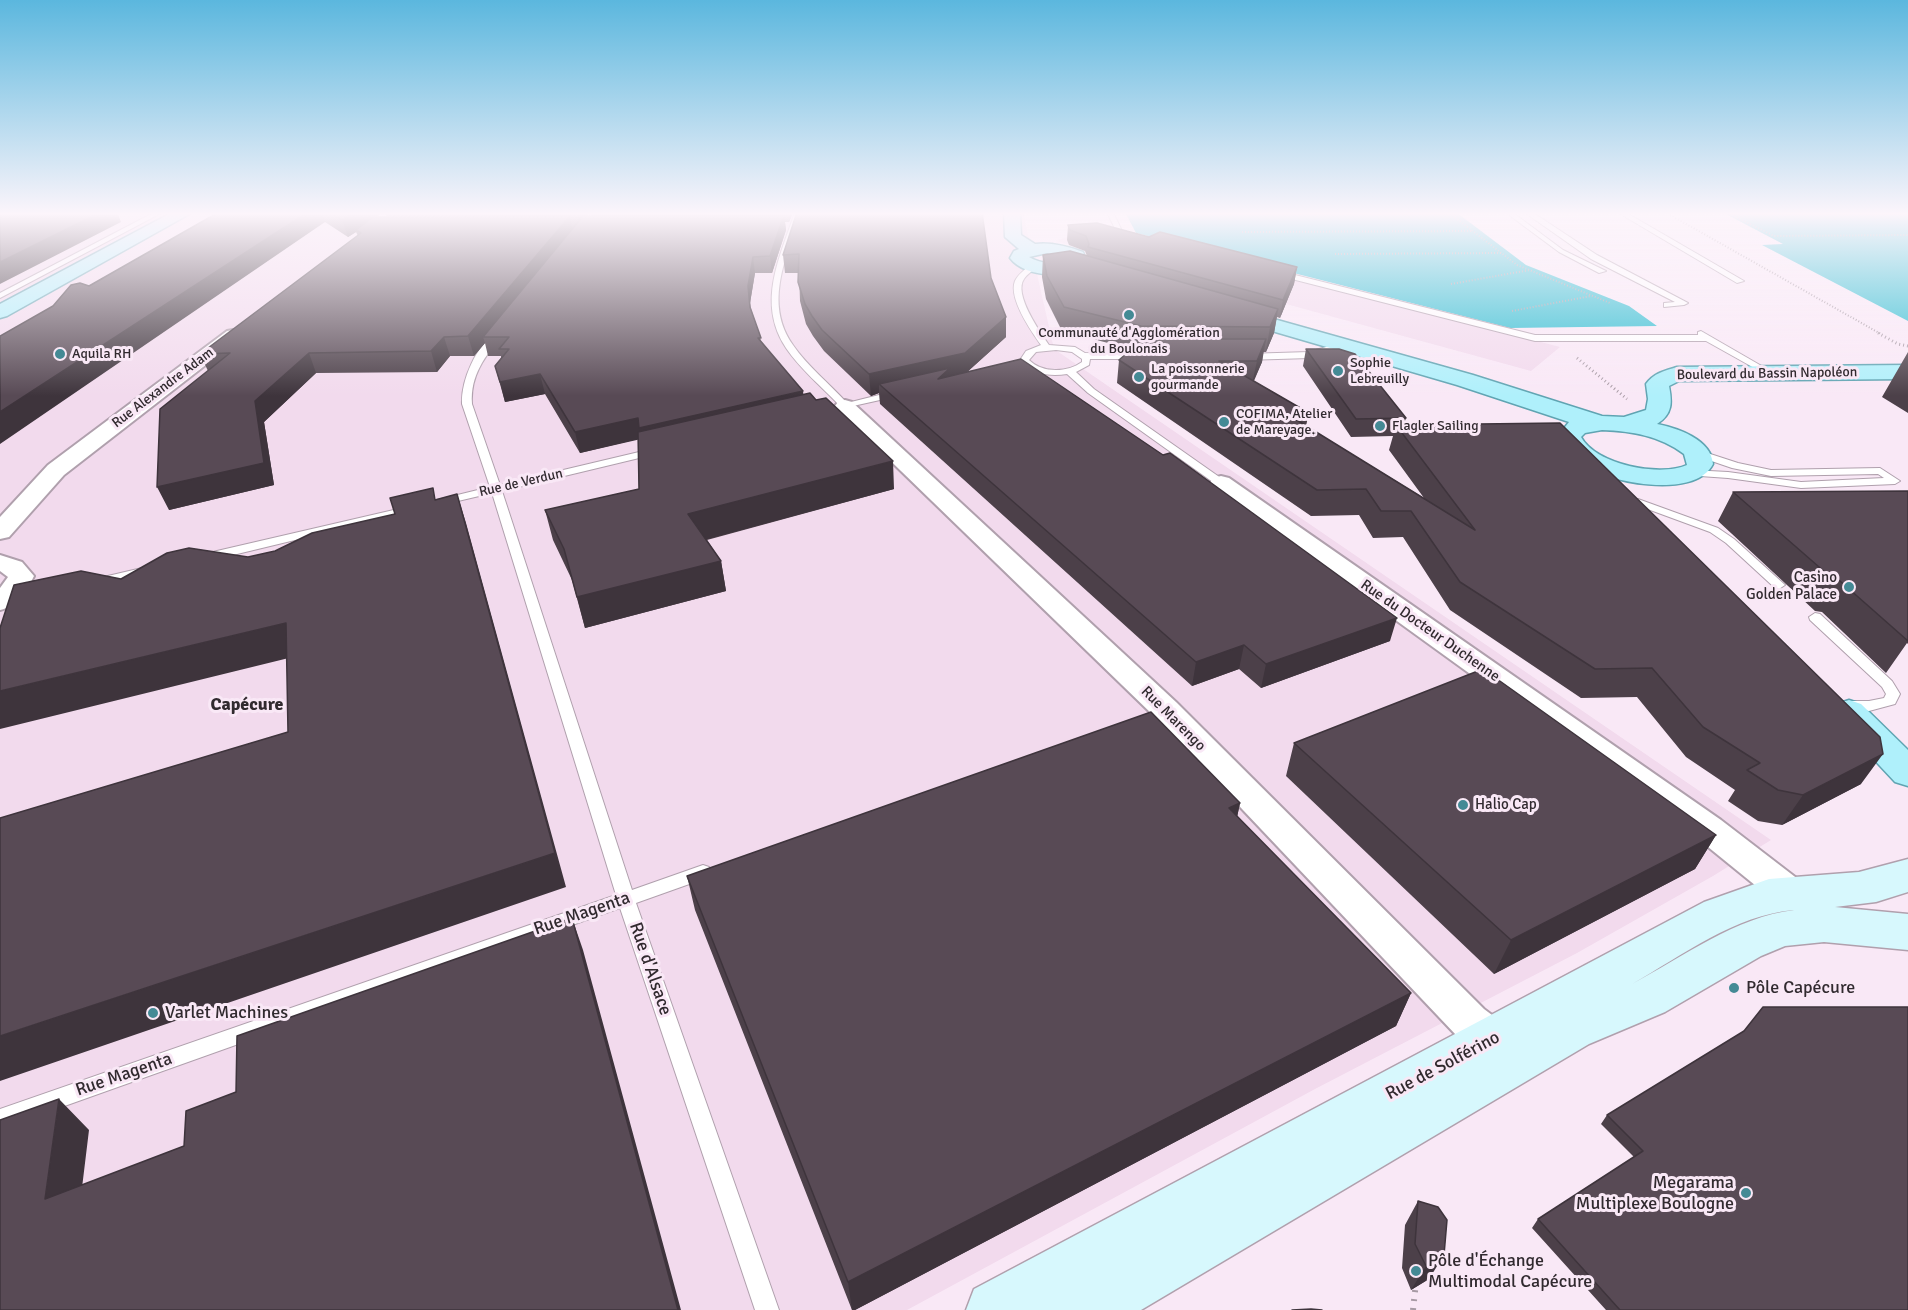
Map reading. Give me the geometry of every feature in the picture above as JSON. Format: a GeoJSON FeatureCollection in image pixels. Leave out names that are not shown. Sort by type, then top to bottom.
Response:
{"type":"FeatureCollection","features":[{"type":"Feature","properties":{"kind":"main road"},"geometry":{"type":"LineString","coordinates":[[0,312],[72,273]]}},
{"type":"Feature","properties":{"kind":"main road"},"geometry":{"type":"LineString","coordinates":[[1209,307],[1528,401],[1663,433],[1684,443],[1692,463],[1675,477],[1649,477],[1626,473],[1599,464],[1578,452],[1569,439],[1555,427],[1550,418],[1528,401]]}},
{"type":"Feature","properties":{"kind":"main road","name":"Boulevard du Bassin Napoléon"},"geometry":{"type":"LineString","coordinates":[[1614,423],[1642,421],[1656,414],[1660,401],[1657,384],[1668,376],[1687,373],[1908,372]]}},
{"type":"Feature","properties":{"kind":"main road"},"geometry":{"type":"LineString","coordinates":[[1569,439],[1570,432],[1577,427],[1614,423]]}},
{"type":"Feature","properties":{"kind":"main road"},"geometry":{"type":"LineString","coordinates":[[1599,464],[1677,543]]}},
{"type":"Feature","properties":{"kind":"main road"},"geometry":{"type":"LineString","coordinates":[[1833,696],[1908,774]]}},
{"type":"Feature","properties":{"kind":"main road","name":"Rue de Solférino"},"geometry":{"type":"LineString","coordinates":[[996,1310],[1493,1040],[1719,914],[1755,899],[1790,893],[1859,890],[1908,875]]}},
{"type":"Feature","properties":{"kind":"main road","name":"Rue de Solférino"},"geometry":{"type":"LineString","coordinates":[[1086,1310],[1578,1026],[1649,998],[1765,933],[1801,925],[1824,924],[1908,932]]}},
{"type":"Feature","properties":{"kind":"street","name":"Rue Alexandre Adam"},"geometry":{"type":"LineString","coordinates":[[0,532],[40,486],[62,465],[252,321]]}},
{"type":"Feature","properties":{"kind":"street","name":"Rue Marengo"},"geometry":{"type":"LineString","coordinates":[[833,409],[1155,713],[1470,1022],[1493,1040]]}},
{"type":"Feature","properties":{"kind":"street","name":"Rue du Docteur Duchenne"},"geometry":{"type":"LineString","coordinates":[[1221,483],[1708,829],[1790,893]]}},
{"type":"Feature","properties":{"kind":"street"},"geometry":{"type":"LineString","coordinates":[[0,563],[13,567],[20,573],[20,581],[15,594]]}},
{"type":"Feature","properties":{"kind":"lane"},"geometry":{"type":"LineString","coordinates":[[0,296],[44,273]]}},
{"type":"Feature","properties":{"kind":"lane"},"geometry":{"type":"LineString","coordinates":[[778,273],[773,299],[775,318],[782,338],[833,409],[902,393]]}},
{"type":"Feature","properties":{"kind":"lane"},"geometry":{"type":"LineString","coordinates":[[1024,273],[1018,289],[1031,324],[1046,347]]}},
{"type":"Feature","properties":{"kind":"lane"},"geometry":{"type":"LineString","coordinates":[[1279,273],[1535,338],[1703,336],[1768,372]]}},
{"type":"Feature","properties":{"kind":"lane"},"geometry":{"type":"LineString","coordinates":[[1610,273],[1668,294]]}},
{"type":"Feature","properties":{"kind":"lane"},"geometry":{"type":"LineString","coordinates":[[1622,273],[1684,303],[1667,305]]}},
{"type":"Feature","properties":{"kind":"lane"},"geometry":{"type":"LineString","coordinates":[[1726,273],[1740,281]]}},
{"type":"Feature","properties":{"kind":"lane","name":"Rue d'Alsace"},"geometry":{"type":"LineString","coordinates":[[505,327],[476,363],[466,390],[469,411],[496,489],[626,899],[767,1310]]}},
{"type":"Feature","properties":{"kind":"lane"},"geometry":{"type":"LineString","coordinates":[[1235,357],[1310,355],[1343,345]]}},
{"type":"Feature","properties":{"kind":"lane"},"geometry":{"type":"LineString","coordinates":[[1084,356],[1086,360],[1084,365],[1069,371],[1042,370],[1021,365],[1027,353],[1046,347],[1066,348],[1084,356],[1154,356]]}},
{"type":"Feature","properties":{"kind":"lane","name":"Rue du Docteur Duchenne"},"geometry":{"type":"LineString","coordinates":[[1069,371],[1091,391],[1221,483]]}},
{"type":"Feature","properties":{"kind":"lane","name":"Rue de Verdun"},"geometry":{"type":"LineString","coordinates":[[190,561],[671,447]]}},
{"type":"Feature","properties":{"kind":"lane"},"geometry":{"type":"LineString","coordinates":[[1692,463],[1793,474],[1880,471],[1895,481],[1808,484],[1692,463]]}},
{"type":"Feature","properties":{"kind":"lane"},"geometry":{"type":"LineString","coordinates":[[1793,474],[1808,484]]}},
{"type":"Feature","properties":{"kind":"lane"},"geometry":{"type":"LineString","coordinates":[[1638,502],[1714,530],[1730,541],[1779,585]]}},
{"type":"Feature","properties":{"kind":"lane"},"geometry":{"type":"LineString","coordinates":[[90,583],[156,569]]}},
{"type":"Feature","properties":{"kind":"lane"},"geometry":{"type":"LineString","coordinates":[[1815,617],[1887,684],[1893,694],[1890,700],[1869,706],[1833,696]]}},
{"type":"Feature","properties":{"kind":"lane","name":"Rue Magenta"},"geometry":{"type":"LineString","coordinates":[[0,1119],[723,865]]}},
{"type":"Feature","properties":{"kind":"path"},"geometry":{"type":"LineString","coordinates":[[1451,284],[1512,273]]}},
{"type":"Feature","properties":{"kind":"path"},"geometry":{"type":"LineString","coordinates":[[1537,273],[1610,303]]}},
{"type":"Feature","properties":{"kind":"path"},"geometry":{"type":"LineString","coordinates":[[1773,273],[1899,344],[1908,346]]}},
{"type":"Feature","properties":{"kind":"path"},"geometry":{"type":"LineString","coordinates":[[1512,311],[1592,296]]}},
{"type":"Feature","properties":{"kind":"path"},"geometry":{"type":"LineString","coordinates":[[1589,369],[1601,378]]}},
{"type":"Feature","properties":{"kind":"path"},"geometry":{"type":"LineString","coordinates":[[1413,1310],[1417,1271]]}},
{"type":"Feature","properties":{"kind":"shaded area"},"geometry":{"type":"Polygon","coordinates":[[[0,273],[1037,273],[1054,349],[1771,840],[1713,876],[1577,953],[1315,1089],[907,1310],[0,1310],[0,273]]]}},
{"type":"Feature","properties":{"kind":"shaded area"},"geometry":{"type":"Polygon","coordinates":[[[1173,273],[1273,273],[1560,347],[1531,371],[1173,273]]]}},
{"type":"Feature","properties":{"kind":"water"},"geometry":{"type":"Polygon","coordinates":[[[1294,273],[1546,273],[1629,306],[1657,326],[1510,328],[1294,273]]]}},
{"type":"Feature","properties":{"kind":"water"},"geometry":{"type":"Polygon","coordinates":[[[1816,273],[1908,273],[1908,321],[1816,273]]]}},
{"type":"Feature","properties":{"kind":"building"},"geometry":{"type":"Polygon","coordinates":[[[112,273],[214,273],[0,412],[0,336],[53,306],[71,285],[80,283],[89,286],[112,273]]]}},
{"type":"Feature","properties":{"kind":"building"},"geometry":{"type":"Polygon","coordinates":[[[308,273],[521,273],[468,336],[444,337],[431,351],[309,353],[255,401],[264,463],[157,487],[160,409],[230,353],[200,354],[308,273]]]}},
{"type":"Feature","properties":{"kind":"building"},"geometry":{"type":"Polygon","coordinates":[[[536,273],[750,273],[748,286],[750,307],[761,338],[758,338],[803,391],[639,428],[638,418],[575,432],[540,374],[500,382],[495,366],[509,349],[499,349],[509,337],[483,337],[536,273]]]}},
{"type":"Feature","properties":{"kind":"building"},"geometry":{"type":"Polygon","coordinates":[[[798,273],[990,273],[1006,317],[965,353],[869,374],[822,330],[805,304],[798,282],[798,273]]]}},
{"type":"Feature","properties":{"kind":"building"},"geometry":{"type":"Polygon","coordinates":[[[1046,273],[1149,273],[1278,309],[1270,327],[1141,326],[1064,307],[1046,273]]]}},
{"type":"Feature","properties":{"kind":"building"},"geometry":{"type":"Polygon","coordinates":[[[1184,273],[1294,273],[1283,300],[1184,273]]]}},
{"type":"Feature","properties":{"kind":"building"},"geometry":{"type":"Polygon","coordinates":[[[1143,339],[1266,339],[1257,361],[1219,361],[1309,413],[1287,414],[1475,530],[1396,425],[1560,423],[1880,737],[1883,754],[1803,795],[1778,790],[1747,770],[1760,763],[1703,727],[1652,668],[1595,669],[1460,582],[1411,511],[1381,511],[1366,489],[1317,490],[1119,360],[1143,339]]]}},
{"type":"Feature","properties":{"kind":"building"},"geometry":{"type":"Polygon","coordinates":[[[1306,349],[1339,349],[1355,354],[1406,418],[1356,419],[1306,349]]]}},
{"type":"Feature","properties":{"kind":"building"},"geometry":{"type":"Polygon","coordinates":[[[1021,359],[1163,455],[1170,453],[1397,618],[1266,664],[1244,645],[1196,662],[879,384],[950,368],[938,379],[1021,359]]]}},
{"type":"Feature","properties":{"kind":"building"},"geometry":{"type":"Polygon","coordinates":[[[810,393],[816,400],[826,398],[893,461],[688,514],[721,561],[577,597],[564,549],[545,510],[639,489],[638,432],[810,393]]]}},
{"type":"Feature","properties":{"kind":"building"},"geometry":{"type":"Polygon","coordinates":[[[433,488],[435,500],[457,494],[555,853],[0,1036],[0,818],[288,732],[286,623],[0,691],[0,628],[14,585],[81,571],[121,579],[167,553],[189,548],[248,557],[275,551],[312,533],[395,514],[390,498],[433,488]]]}},
{"type":"Feature","properties":{"kind":"building"},"geometry":{"type":"Polygon","coordinates":[[[1908,491],[1908,641],[1733,492],[1908,491]]]}},
{"type":"Feature","properties":{"kind":"building","name":"Halio Cap"},"geometry":{"type":"Polygon","coordinates":[[[1483,669],[1716,835],[1511,940],[1294,743],[1483,669]]]}},
{"type":"Feature","properties":{"kind":"building"},"geometry":{"type":"Polygon","coordinates":[[[1151,712],[1240,803],[1229,808],[1411,993],[848,1282],[687,876],[1151,712]]]}},
{"type":"Feature","properties":{"kind":"building"},"geometry":{"type":"Polygon","coordinates":[[[572,918],[678,1310],[0,1310],[0,1120],[59,1099],[45,1199],[184,1146],[186,1111],[236,1092],[237,1036],[572,918]]]}},
{"type":"Feature","properties":{"kind":"building","name":"Megarama Multiplexe Boulogne"},"geometry":{"type":"Polygon","coordinates":[[[1763,1007],[1908,1007],[1908,1310],[1620,1310],[1538,1219],[1643,1151],[1607,1115],[1744,1031],[1763,1007]]]}},
{"type":"Feature","properties":{"kind":"building"},"geometry":{"type":"Polygon","coordinates":[[[1418,1201],[1438,1207],[1447,1220],[1444,1255],[1426,1266],[1415,1244],[1418,1201]]]}},
{"type":"Feature","properties":{"kind":"place","name":"Communauté d'Agglomération du Boulonais"},"geometry":{"type":"Point","coordinates":[1129,315]}},
{"type":"Feature","properties":{"kind":"place","name":"Aquila RH"},"geometry":{"type":"Point","coordinates":[60,354]}},
{"type":"Feature","properties":{"kind":"place","name":"Sophie Lebreuilly"},"geometry":{"type":"Point","coordinates":[1338,371]}},
{"type":"Feature","properties":{"kind":"place","name":"La poissonnerie gourmande"},"geometry":{"type":"Point","coordinates":[1139,377]}},
{"type":"Feature","properties":{"kind":"place","name":"COFIMA, Atelier de Mareyage."},"geometry":{"type":"Point","coordinates":[1224,422]}},
{"type":"Feature","properties":{"kind":"place","name":"Flagler Sailing"},"geometry":{"type":"Point","coordinates":[1380,426]}},
{"type":"Feature","properties":{"kind":"place","name":"Casino Golden Palace"},"geometry":{"type":"Point","coordinates":[1849,587]}},
{"type":"Feature","properties":{"kind":"place","name":"Halio Cap"},"geometry":{"type":"Point","coordinates":[1463,805]}},
{"type":"Feature","properties":{"kind":"place","name":"Pôle Capécure"},"geometry":{"type":"Point","coordinates":[1734,988]}},
{"type":"Feature","properties":{"kind":"place","name":"Varlet Machines"},"geometry":{"type":"Point","coordinates":[153,1013]}},
{"type":"Feature","properties":{"kind":"place","name":"Megarama Multiplexe Boulogne"},"geometry":{"type":"Point","coordinates":[1746,1193]}},
{"type":"Feature","properties":{"kind":"place","name":"Pôle d'Échange Multimodal Capécure"},"geometry":{"type":"Point","coordinates":[1416,1271]}},
{"type":"Feature","properties":{"kind":"district","name":"Capécure"},"geometry":{"type":"Point","coordinates":[247,705]}}]}
